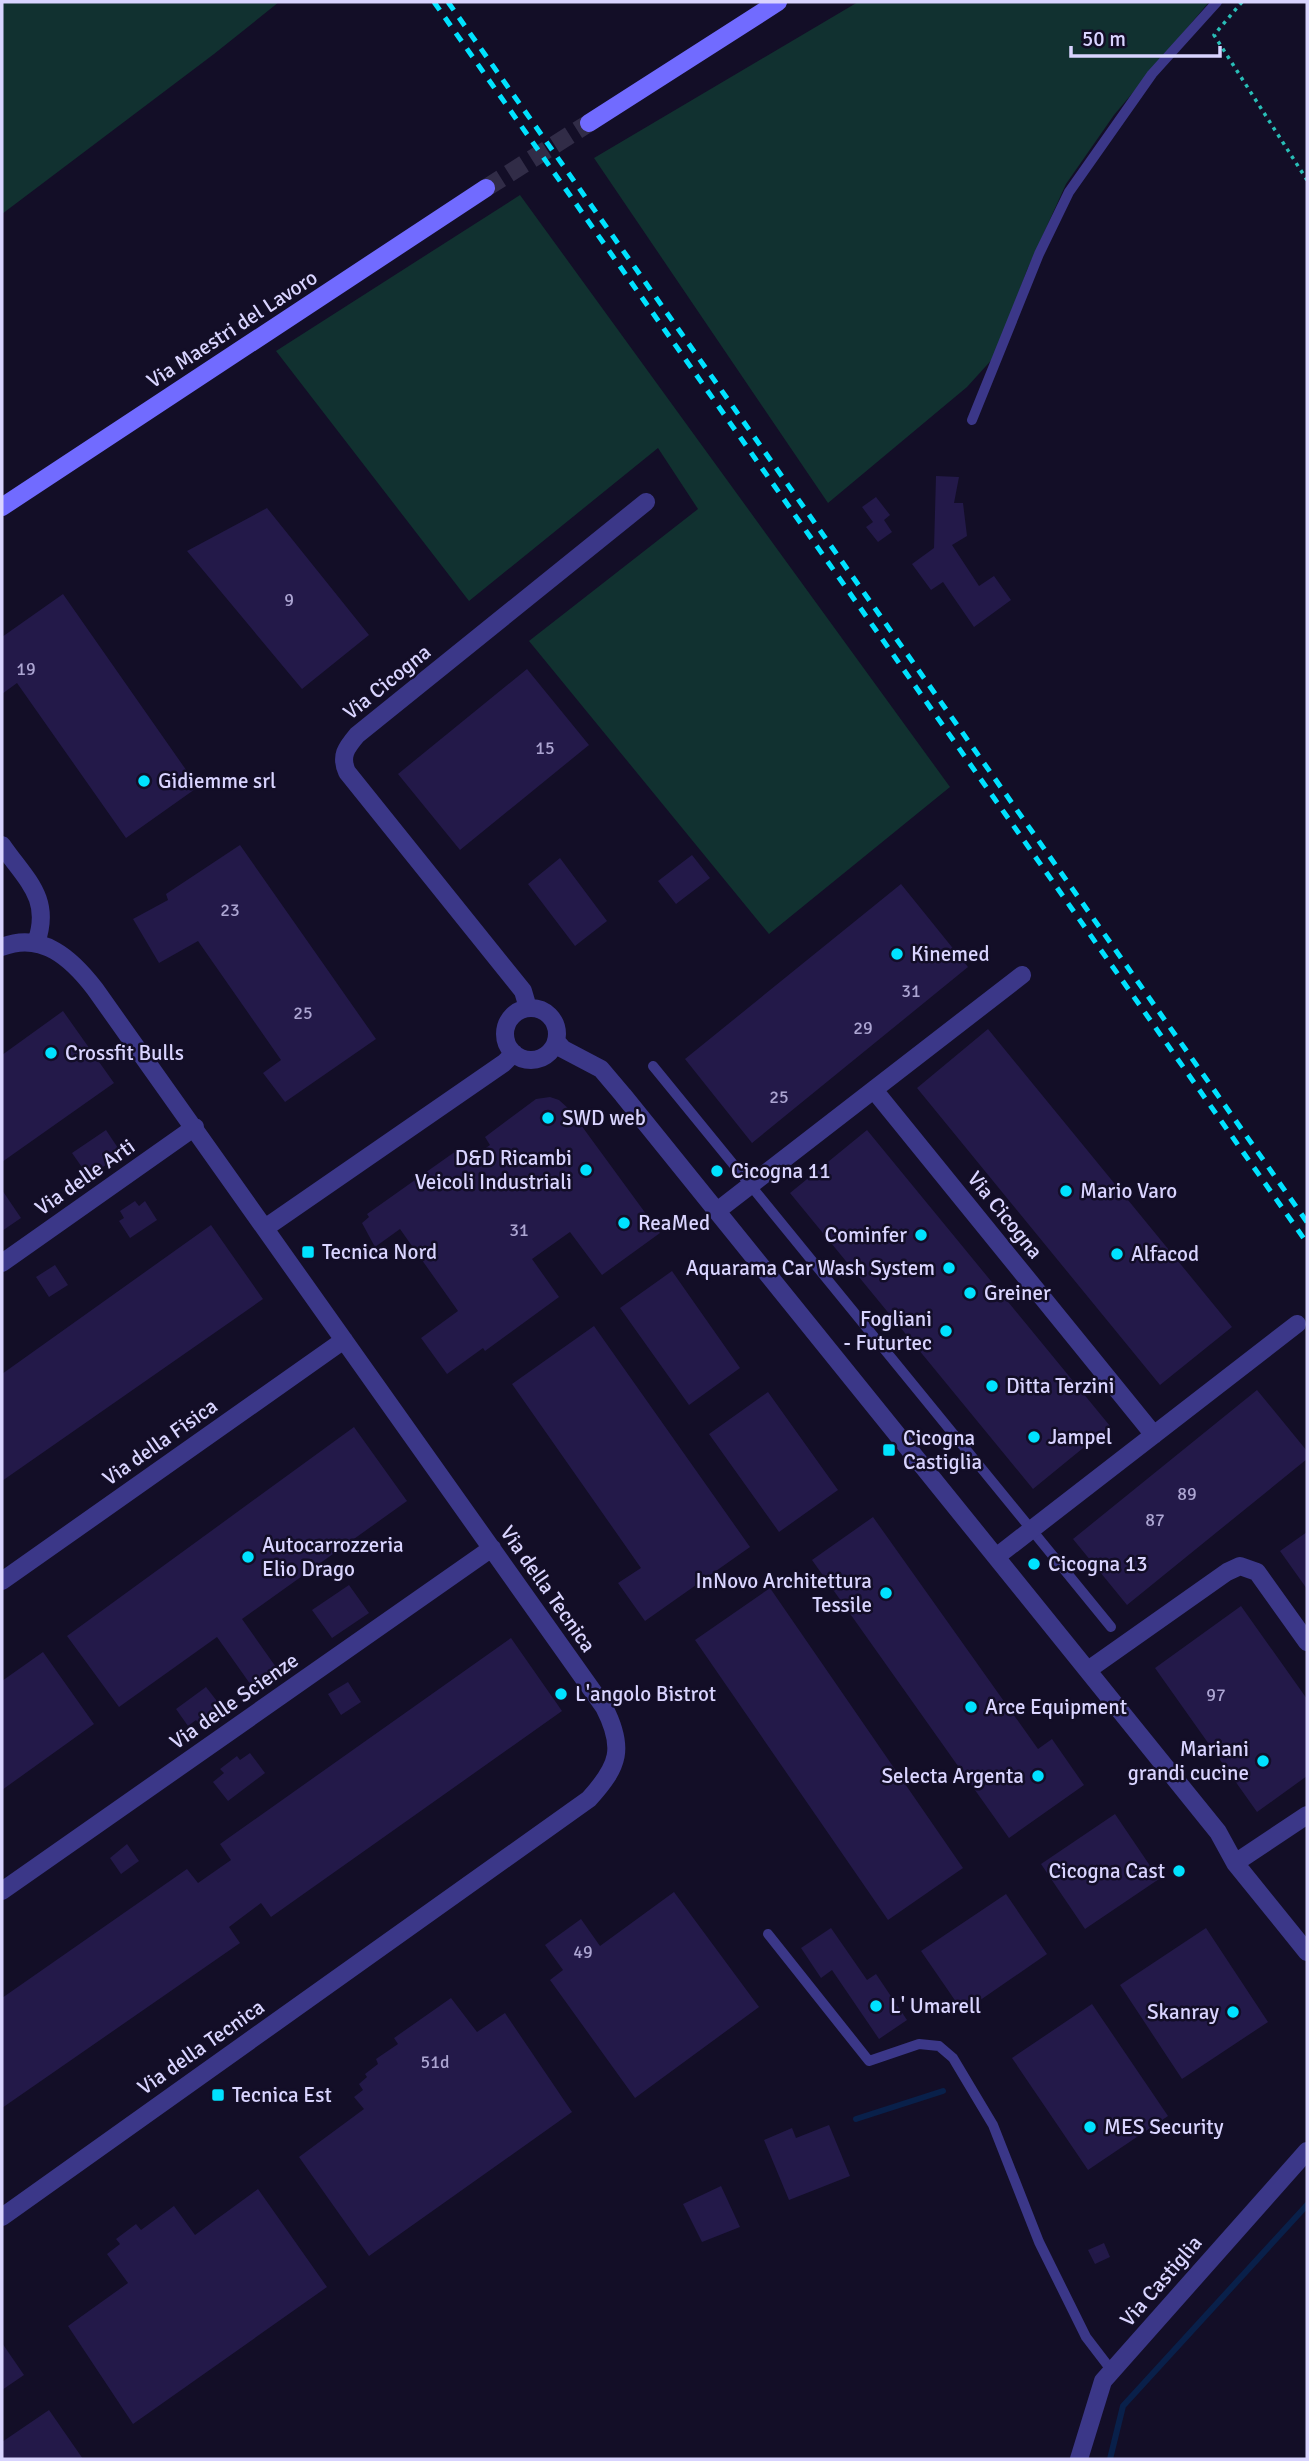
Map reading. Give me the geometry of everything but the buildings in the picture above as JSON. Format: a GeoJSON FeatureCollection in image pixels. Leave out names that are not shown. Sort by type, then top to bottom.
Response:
{"type":"FeatureCollection","features":[{"type":"Feature","properties":{"kind":"street"},"geometry":{"type":"LineString","coordinates":[[589,123],[778,2]]}},
{"type":"Feature","properties":{"kind":"street","name":"Via Maestri del Lavoro"},"geometry":{"type":"LineString","coordinates":[[2,508],[486,188]]}},
{"type":"Feature","properties":{"kind":"street","name":"Via Cicogna"},"geometry":{"type":"LineString","coordinates":[[555,1041],[557,1033],[551,1017],[537,1009],[528,1008],[523,992],[347,772],[343,757],[357,735],[646,502]]}},
{"type":"Feature","properties":{"kind":"street"},"geometry":{"type":"LineString","coordinates":[[2,845],[40,899],[43,913],[36,943],[12,943],[2,947]]}},
{"type":"Feature","properties":{"kind":"street","name":"Via della Tecnica"},"geometry":{"type":"LineString","coordinates":[[2,2217],[589,1800],[611,1771],[618,1754],[617,1737],[604,1707],[195,1127],[77,966],[60,952],[36,943]]}},
{"type":"Feature","properties":{"kind":"street"},"geometry":{"type":"LineString","coordinates":[[717,1211],[1023,975]]}},
{"type":"Feature","properties":{"kind":"street"},"geometry":{"type":"LineString","coordinates":[[528,1008],[513,1015],[505,1030],[514,1053],[521,1058],[538,1059],[552,1049],[555,1041],[563,1049],[601,1069],[1218,1832],[1235,1863],[1307,1952]]}},
{"type":"Feature","properties":{"kind":"street"},"geometry":{"type":"LineString","coordinates":[[265,1228],[504,1063],[514,1053]]}},
{"type":"Feature","properties":{"kind":"street","name":"Via Cicogna"},"geometry":{"type":"LineString","coordinates":[[874,1090],[1154,1434]]}},
{"type":"Feature","properties":{"kind":"street","name":"Via delle Arti"},"geometry":{"type":"LineString","coordinates":[[2,1263],[195,1127]]}},
{"type":"Feature","properties":{"kind":"street"},"geometry":{"type":"LineString","coordinates":[[996,1557],[1297,1324]]}},
{"type":"Feature","properties":{"kind":"street","name":"Via della Fisica"},"geometry":{"type":"LineString","coordinates":[[2,1581],[344,1340]]}},
{"type":"Feature","properties":{"kind":"street","name":"Via delle Scienze"},"geometry":{"type":"LineString","coordinates":[[2,1891],[492,1548]]}},
{"type":"Feature","properties":{"kind":"street"},"geometry":{"type":"LineString","coordinates":[[1088,1670],[1227,1572],[1240,1566],[1257,1572],[1307,1642]]}},
{"type":"Feature","properties":{"kind":"street"},"geometry":{"type":"LineString","coordinates":[[1235,1863],[1307,1815]]}},
{"type":"Feature","properties":{"kind":"street","name":"Via Castiglia"},"geometry":{"type":"LineString","coordinates":[[1079,2459],[1103,2381],[1307,2151]]}},
{"type":"Feature","properties":{"kind":"lane"},"geometry":{"type":"LineString","coordinates":[[972,420],[1033,267],[1069,192],[1152,74],[1217,2]]}},
{"type":"Feature","properties":{"kind":"lane"},"geometry":{"type":"LineString","coordinates":[[653,1066],[1111,1627]]}},
{"type":"Feature","properties":{"kind":"lane"},"geometry":{"type":"LineString","coordinates":[[768,1934],[869,2061],[919,2044],[939,2046],[953,2058],[993,2125],[1039,2242],[1086,2337],[1112,2371]]}},
{"type":"Feature","properties":{"kind":"path"},"geometry":{"type":"LineString","coordinates":[[1242,2],[1214,35],[1307,180]]}},
{"type":"Feature","properties":{"kind":"green space"},"geometry":{"type":"Polygon","coordinates":[[[2,2],[279,2],[2,214],[2,2]]]}},
{"type":"Feature","properties":{"kind":"green space"},"geometry":{"type":"Polygon","coordinates":[[[858,2],[1209,2],[1114,115],[1066,184],[1027,270],[996,355],[967,387],[828,503],[594,158],[858,2]]]}},
{"type":"Feature","properties":{"kind":"green space"},"geometry":{"type":"Polygon","coordinates":[[[520,195],[950,787],[769,934],[529,641],[698,509],[658,448],[469,601],[276,351],[520,195]]]}},
{"type":"Feature","properties":{"kind":"waterway"},"geometry":{"type":"LineString","coordinates":[[856,2119],[943,2091]]}},
{"type":"Feature","properties":{"kind":"waterway"},"geometry":{"type":"LineString","coordinates":[[1110,2459],[1123,2406],[1307,2205]]}},
{"type":"Feature","properties":{"kind":"tunnel"},"geometry":{"type":"LineString","coordinates":[[486,188],[589,123]]}},
{"type":"Feature","properties":{"kind":"railway"},"geometry":{"type":"LineString","coordinates":[[434,2],[1307,1243]]}},
{"type":"Feature","properties":{"kind":"railway"},"geometry":{"type":"LineString","coordinates":[[448,2],[1307,1222]]}},
{"type":"Feature","properties":{"kind":"place","name":"Gidiemme srl"},"geometry":{"type":"Point","coordinates":[144,781]}},
{"type":"Feature","properties":{"kind":"place","name":"Kinemed"},"geometry":{"type":"Point","coordinates":[897,954]}},
{"type":"Feature","properties":{"kind":"place","name":"Crossfit Bulls"},"geometry":{"type":"Point","coordinates":[51,1053]}},
{"type":"Feature","properties":{"kind":"place","name":"SWD web"},"geometry":{"type":"Point","coordinates":[548,1118]}},
{"type":"Feature","properties":{"kind":"place","name":"D&D Ricambi Veicoli Industriali"},"geometry":{"type":"Point","coordinates":[586,1170]}},
{"type":"Feature","properties":{"kind":"place","name":"Cicogna 11"},"geometry":{"type":"Point","coordinates":[717,1171]}},
{"type":"Feature","properties":{"kind":"place","name":"Mario Varo"},"geometry":{"type":"Point","coordinates":[1066,1191]}},
{"type":"Feature","properties":{"kind":"place","name":"ReaMed"},"geometry":{"type":"Point","coordinates":[624,1223]}},
{"type":"Feature","properties":{"kind":"place","name":"Cominfer"},"geometry":{"type":"Point","coordinates":[921,1235]}},
{"type":"Feature","properties":{"kind":"place","name":"Tecnica Nord"},"geometry":{"type":"Point","coordinates":[308,1252]}},
{"type":"Feature","properties":{"kind":"place","name":"Alfacod"},"geometry":{"type":"Point","coordinates":[1117,1254]}},
{"type":"Feature","properties":{"kind":"place","name":"Aquarama Car Wash System"},"geometry":{"type":"Point","coordinates":[949,1268]}},
{"type":"Feature","properties":{"kind":"place","name":"Greiner"},"geometry":{"type":"Point","coordinates":[970,1293]}},
{"type":"Feature","properties":{"kind":"place","name":"Fogliani - Futurtec"},"geometry":{"type":"Point","coordinates":[946,1331]}},
{"type":"Feature","properties":{"kind":"place","name":"Ditta Terzini"},"geometry":{"type":"Point","coordinates":[992,1386]}},
{"type":"Feature","properties":{"kind":"place","name":"Jampel"},"geometry":{"type":"Point","coordinates":[1034,1437]}},
{"type":"Feature","properties":{"kind":"place","name":"Cicogna Castiglia"},"geometry":{"type":"Point","coordinates":[889,1450]}},
{"type":"Feature","properties":{"kind":"place","name":"Autocarrozzeria Elio Drago"},"geometry":{"type":"Point","coordinates":[248,1557]}},
{"type":"Feature","properties":{"kind":"place","name":"Cicogna 13"},"geometry":{"type":"Point","coordinates":[1034,1564]}},
{"type":"Feature","properties":{"kind":"place","name":"InNovo Architettura Tessile"},"geometry":{"type":"Point","coordinates":[886,1593]}},
{"type":"Feature","properties":{"kind":"place","name":"L'angolo Bistrot"},"geometry":{"type":"Point","coordinates":[561,1694]}},
{"type":"Feature","properties":{"kind":"place","name":"Arce Equipment"},"geometry":{"type":"Point","coordinates":[971,1707]}},
{"type":"Feature","properties":{"kind":"place","name":"Mariani grandi cucine"},"geometry":{"type":"Point","coordinates":[1263,1761]}},
{"type":"Feature","properties":{"kind":"place","name":"Selecta Argenta"},"geometry":{"type":"Point","coordinates":[1038,1776]}},
{"type":"Feature","properties":{"kind":"place","name":"Cicogna Cast"},"geometry":{"type":"Point","coordinates":[1179,1871]}},
{"type":"Feature","properties":{"kind":"place","name":"L' Umarell"},"geometry":{"type":"Point","coordinates":[876,2006]}},
{"type":"Feature","properties":{"kind":"place","name":"Skanray"},"geometry":{"type":"Point","coordinates":[1233,2012]}},
{"type":"Feature","properties":{"kind":"place","name":"Tecnica Est"},"geometry":{"type":"Point","coordinates":[218,2095]}},
{"type":"Feature","properties":{"kind":"place","name":"MES Security"},"geometry":{"type":"Point","coordinates":[1090,2127]}}]}
